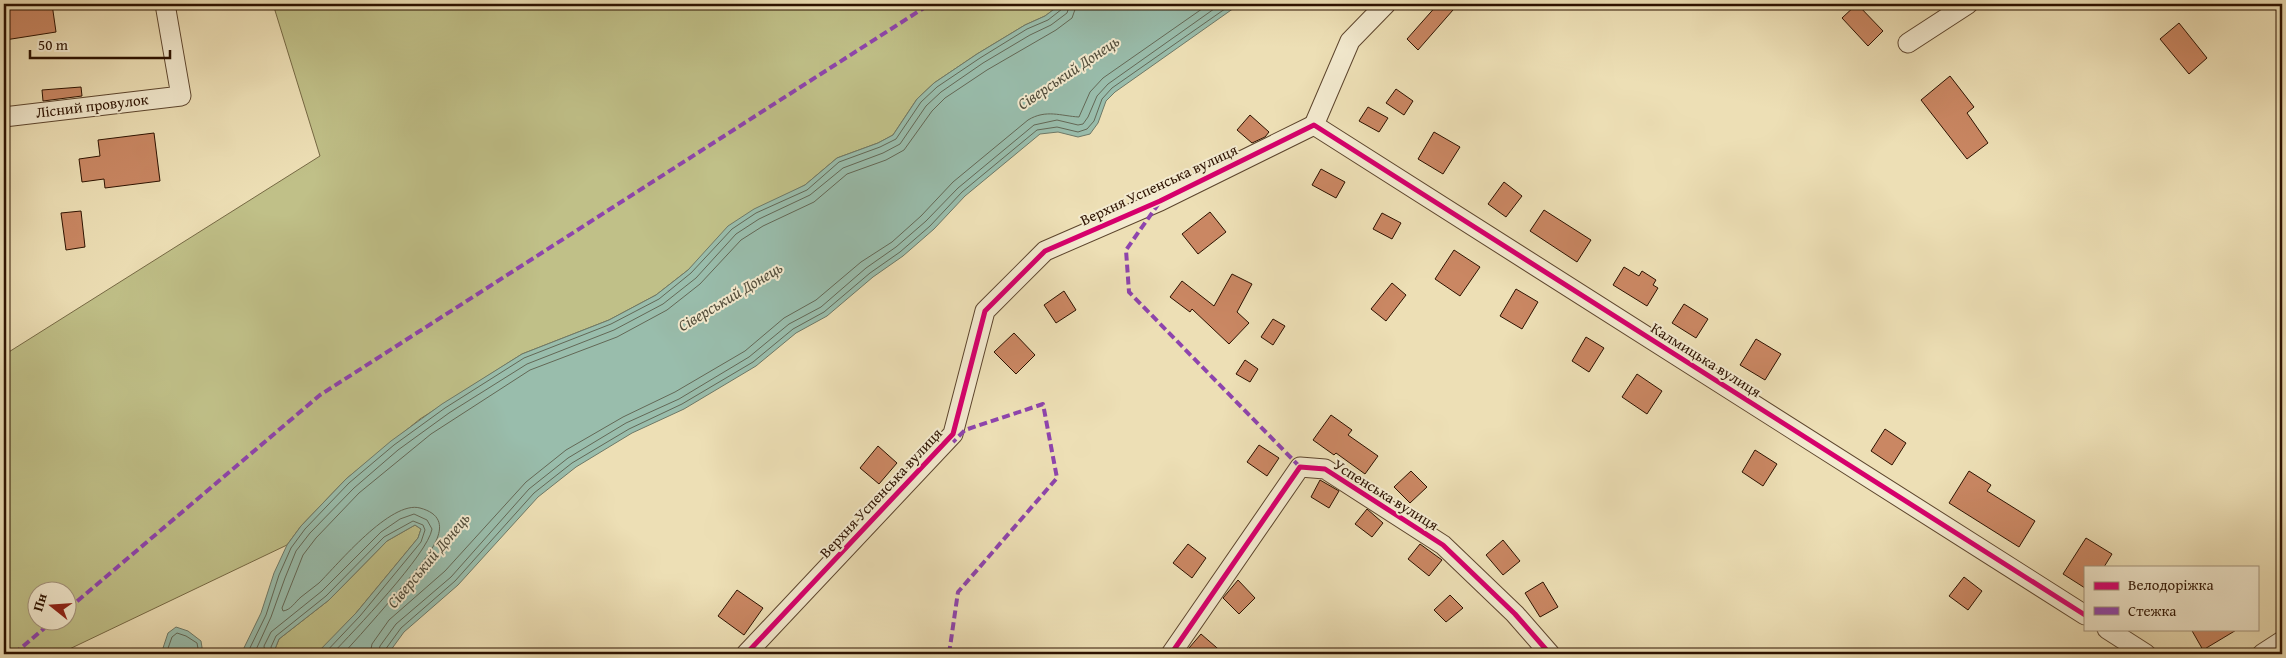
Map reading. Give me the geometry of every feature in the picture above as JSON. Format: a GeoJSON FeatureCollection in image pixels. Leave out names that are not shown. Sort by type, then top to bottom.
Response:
{"type":"FeatureCollection","features":[{"type":"Feature","properties":{"kind":"street","name":"Лісний провулок"},"geometry":{"type":"LineString","coordinates":[[4,116],[181,96],[165,4]]}},
{"type":"Feature","properties":{"kind":"street"},"geometry":{"type":"LineString","coordinates":[[1314,125],[1350,41],[1386,4]]}},
{"type":"Feature","properties":{"kind":"street"},"geometry":{"type":"LineString","coordinates":[[1908,43],[1968,4]]}},
{"type":"Feature","properties":{"kind":"street","name":"Калмицька вулиця"},"geometry":{"type":"LineString","coordinates":[[1314,125],[2084,614]]}},
{"type":"Feature","properties":{"kind":"street","name":"Верхня Успенська вулиця"},"geometry":{"type":"LineString","coordinates":[[746,654],[953,434],[985,311],[1046,251],[1160,201],[1314,125]]}},
{"type":"Feature","properties":{"kind":"street","name":"Успенська вулиця"},"geometry":{"type":"LineString","coordinates":[[1170,654],[1300,467],[1325,469],[1442,545],[1515,614],[1550,654]]}},
{"type":"Feature","properties":{"kind":"street"},"geometry":{"type":"LineString","coordinates":[[2109,630],[2146,654]]}},
{"type":"Feature","properties":{"kind":"street"},"geometry":{"type":"LineString","coordinates":[[2262,654],[2282,641]]}},
{"type":"Feature","properties":{"kind":"green space"},"geometry":{"type":"Polygon","coordinates":[[[273,4],[1061,4],[1045,16],[1025,25],[977,54],[934,83],[917,99],[893,135],[878,143],[837,158],[805,185],[782,197],[707,251],[688,270],[656,295],[609,320],[522,354],[420,419],[346,479],[301,526],[287,545],[59,654],[4,654],[4,355],[320,156],[273,4]]]}},
{"type":"Feature","properties":{"kind":"green space"},"geometry":{"type":"Polygon","coordinates":[[[415,525],[421,529],[418,538],[356,613],[320,651],[316,654],[277,654],[275,649],[279,639],[329,600],[387,541],[415,525]]]}},
{"type":"Feature","properties":{"kind":"water","name":"Сіверський Донець"},"geometry":{"type":"Polygon","coordinates":[[[1061,4],[1250,4],[1234,8],[1115,92],[1106,101],[1098,123],[1090,134],[1078,137],[1058,132],[1040,134],[965,196],[934,229],[903,256],[873,277],[827,316],[796,333],[756,366],[684,409],[632,433],[576,467],[538,497],[458,585],[404,632],[388,654],[316,654],[356,613],[418,538],[421,529],[415,525],[387,541],[329,600],[279,639],[275,649],[277,654],[241,654],[261,613],[274,573],[287,545],[301,526],[346,479],[391,441],[442,404],[522,354],[609,320],[656,295],[688,270],[728,226],[754,209],[805,185],[837,158],[878,143],[893,135],[917,99],[934,83],[977,54],[1025,25],[1045,16],[1061,4]]]}},
{"type":"Feature","properties":{"kind":"water"},"geometry":{"type":"Polygon","coordinates":[[[176,627],[188,631],[201,641],[203,654],[161,654],[168,633],[176,627]]]}},
{"type":"Feature","properties":{"kind":"building"},"geometry":{"type":"Polygon","coordinates":[[[4,4],[52,4],[56,32],[5,40],[4,4]]]}},
{"type":"Feature","properties":{"kind":"building"},"geometry":{"type":"Polygon","coordinates":[[[1438,4],[1446,4],[1453,10],[1418,50],[1407,39],[1438,4]]]}},
{"type":"Feature","properties":{"kind":"building"},"geometry":{"type":"Polygon","coordinates":[[[1857,4],[1883,31],[1868,46],[1842,18],[1857,4]]]}},
{"type":"Feature","properties":{"kind":"building"},"geometry":{"type":"Polygon","coordinates":[[[2179,23],[2207,58],[2189,74],[2160,39],[2179,23]]]}},
{"type":"Feature","properties":{"kind":"building"},"geometry":{"type":"Polygon","coordinates":[[[1950,76],[1974,107],[1967,113],[1988,143],[1967,159],[1921,100],[1950,76]]]}},
{"type":"Feature","properties":{"kind":"building"},"geometry":{"type":"Polygon","coordinates":[[[81,87],[82,96],[43,101],[42,90],[81,87]]]}},
{"type":"Feature","properties":{"kind":"building"},"geometry":{"type":"Polygon","coordinates":[[[1396,89],[1413,101],[1404,115],[1386,103],[1396,89]]]}},
{"type":"Feature","properties":{"kind":"building"},"geometry":{"type":"Polygon","coordinates":[[[1368,107],[1388,118],[1379,132],[1359,121],[1368,107]]]}},
{"type":"Feature","properties":{"kind":"building"},"geometry":{"type":"Polygon","coordinates":[[[1250,115],[1269,132],[1265,137],[1252,143],[1237,130],[1250,115]]]}},
{"type":"Feature","properties":{"kind":"building"},"geometry":{"type":"Polygon","coordinates":[[[1434,132],[1460,147],[1443,174],[1418,159],[1434,132]]]}},
{"type":"Feature","properties":{"kind":"building"},"geometry":{"type":"Polygon","coordinates":[[[154,133],[160,181],[105,188],[104,179],[82,182],[79,159],[100,156],[98,140],[154,133]]]}},
{"type":"Feature","properties":{"kind":"building"},"geometry":{"type":"Polygon","coordinates":[[[1321,169],[1345,182],[1336,198],[1312,185],[1321,169]]]}},
{"type":"Feature","properties":{"kind":"building"},"geometry":{"type":"Polygon","coordinates":[[[1504,182],[1522,196],[1506,217],[1488,204],[1504,182]]]}},
{"type":"Feature","properties":{"kind":"building"},"geometry":{"type":"Polygon","coordinates":[[[1544,210],[1591,240],[1577,262],[1530,231],[1544,210]]]}},
{"type":"Feature","properties":{"kind":"building"},"geometry":{"type":"Polygon","coordinates":[[[81,211],[85,247],[66,250],[61,213],[81,211]]]}},
{"type":"Feature","properties":{"kind":"building"},"geometry":{"type":"Polygon","coordinates":[[[1210,212],[1226,232],[1198,254],[1182,234],[1210,212]]]}},
{"type":"Feature","properties":{"kind":"building"},"geometry":{"type":"Polygon","coordinates":[[[1382,213],[1401,223],[1392,239],[1373,229],[1382,213]]]}},
{"type":"Feature","properties":{"kind":"building"},"geometry":{"type":"Polygon","coordinates":[[[1454,250],[1480,267],[1460,296],[1435,279],[1454,250]]]}},
{"type":"Feature","properties":{"kind":"building"},"geometry":{"type":"Polygon","coordinates":[[[1624,267],[1639,276],[1642,271],[1656,280],[1653,285],[1658,288],[1647,306],[1613,285],[1624,267]]]}},
{"type":"Feature","properties":{"kind":"building"},"geometry":{"type":"Polygon","coordinates":[[[1232,274],[1252,284],[1237,312],[1249,323],[1229,344],[1192,309],[1190,312],[1170,297],[1182,281],[1214,306],[1232,274]]]}},
{"type":"Feature","properties":{"kind":"building"},"geometry":{"type":"Polygon","coordinates":[[[1392,283],[1406,295],[1386,321],[1371,309],[1392,283]]]}},
{"type":"Feature","properties":{"kind":"building"},"geometry":{"type":"Polygon","coordinates":[[[1516,289],[1538,302],[1522,329],[1500,316],[1516,289]]]}},
{"type":"Feature","properties":{"kind":"building"},"geometry":{"type":"Polygon","coordinates":[[[1064,291],[1076,310],[1056,323],[1044,305],[1064,291]]]}},
{"type":"Feature","properties":{"kind":"building"},"geometry":{"type":"Polygon","coordinates":[[[1684,304],[1708,319],[1696,338],[1672,323],[1684,304]]]}},
{"type":"Feature","properties":{"kind":"building"},"geometry":{"type":"Polygon","coordinates":[[[1273,319],[1285,326],[1273,345],[1261,337],[1273,319]]]}},
{"type":"Feature","properties":{"kind":"building"},"geometry":{"type":"Polygon","coordinates":[[[1014,333],[1035,355],[1016,374],[994,352],[1014,333]]]}},
{"type":"Feature","properties":{"kind":"building"},"geometry":{"type":"Polygon","coordinates":[[[1586,337],[1604,348],[1589,372],[1572,361],[1586,337]]]}},
{"type":"Feature","properties":{"kind":"building"},"geometry":{"type":"Polygon","coordinates":[[[1756,339],[1781,354],[1765,380],[1740,365],[1756,339]]]}},
{"type":"Feature","properties":{"kind":"building"},"geometry":{"type":"Polygon","coordinates":[[[1245,360],[1258,369],[1250,382],[1236,374],[1245,360]]]}},
{"type":"Feature","properties":{"kind":"building"},"geometry":{"type":"Polygon","coordinates":[[[1637,374],[1662,391],[1647,414],[1622,397],[1637,374]]]}},
{"type":"Feature","properties":{"kind":"building"},"geometry":{"type":"Polygon","coordinates":[[[1331,415],[1352,430],[1348,435],[1378,456],[1365,474],[1336,453],[1334,455],[1313,440],[1331,415]]]}},
{"type":"Feature","properties":{"kind":"building"},"geometry":{"type":"Polygon","coordinates":[[[1885,429],[1906,443],[1892,465],[1871,451],[1885,429]]]}},
{"type":"Feature","properties":{"kind":"building"},"geometry":{"type":"Polygon","coordinates":[[[1259,445],[1279,458],[1267,476],[1247,462],[1259,445]]]}},
{"type":"Feature","properties":{"kind":"building"},"geometry":{"type":"Polygon","coordinates":[[[878,446],[897,463],[879,484],[860,468],[878,446]]]}},
{"type":"Feature","properties":{"kind":"building"},"geometry":{"type":"Polygon","coordinates":[[[1755,450],[1777,464],[1763,486],[1742,472],[1755,450]]]}},
{"type":"Feature","properties":{"kind":"building"},"geometry":{"type":"Polygon","coordinates":[[[1411,471],[1427,487],[1410,503],[1394,487],[1411,471]]]}},
{"type":"Feature","properties":{"kind":"building"},"geometry":{"type":"Polygon","coordinates":[[[1969,471],[1991,485],[1987,491],[2035,521],[2019,547],[1949,503],[1969,471]]]}},
{"type":"Feature","properties":{"kind":"building"},"geometry":{"type":"Polygon","coordinates":[[[1320,480],[1339,491],[1329,508],[1311,497],[1320,480]]]}},
{"type":"Feature","properties":{"kind":"building"},"geometry":{"type":"Polygon","coordinates":[[[1367,509],[1383,523],[1372,537],[1355,524],[1367,509]]]}},
{"type":"Feature","properties":{"kind":"building"},"geometry":{"type":"Polygon","coordinates":[[[2086,538],[2112,554],[2105,566],[2084,566],[2084,587],[2063,574],[2086,538]]]}},
{"type":"Feature","properties":{"kind":"building"},"geometry":{"type":"Polygon","coordinates":[[[1503,540],[1520,561],[1503,575],[1486,555],[1503,540]]]}},
{"type":"Feature","properties":{"kind":"building"},"geometry":{"type":"Polygon","coordinates":[[[1188,544],[1206,558],[1192,578],[1173,563],[1188,544]]]}},
{"type":"Feature","properties":{"kind":"building"},"geometry":{"type":"Polygon","coordinates":[[[1420,544],[1442,560],[1429,576],[1408,559],[1420,544]]]}},
{"type":"Feature","properties":{"kind":"building"},"geometry":{"type":"Polygon","coordinates":[[[1964,577],[1982,591],[1968,610],[1949,596],[1964,577]]]}},
{"type":"Feature","properties":{"kind":"building"},"geometry":{"type":"Polygon","coordinates":[[[1238,580],[1255,598],[1239,614],[1223,598],[1238,580]]]}},
{"type":"Feature","properties":{"kind":"building"},"geometry":{"type":"Polygon","coordinates":[[[1543,582],[1558,607],[1540,617],[1525,593],[1543,582]]]}},
{"type":"Feature","properties":{"kind":"building"},"geometry":{"type":"Polygon","coordinates":[[[737,590],[763,608],[744,635],[718,616],[737,590]]]}},
{"type":"Feature","properties":{"kind":"building"},"geometry":{"type":"Polygon","coordinates":[[[1450,595],[1463,608],[1446,622],[1434,610],[1450,595]]]}},
{"type":"Feature","properties":{"kind":"building"},"geometry":{"type":"Polygon","coordinates":[[[2192,630],[2236,630],[2203,650],[2192,630]]]}},
{"type":"Feature","properties":{"kind":"building"},"geometry":{"type":"Polygon","coordinates":[[[1201,634],[1224,654],[1196,654],[1189,648],[1201,634]]]}},
{"type":"Feature","properties":{"kind":"marked path"},"geometry":{"type":"LineString","coordinates":[[78,601],[320,395],[930,4]]}},
{"type":"Feature","properties":{"kind":"marked path"},"geometry":{"type":"LineString","coordinates":[[1159,203],[1126,250],[1129,292],[1300,467]]}},
{"type":"Feature","properties":{"kind":"marked path"},"geometry":{"type":"LineString","coordinates":[[949,654],[958,592],[1057,478],[1043,404],[965,430],[953,442]]}},
{"type":"Feature","properties":{"kind":"marked path"},"geometry":{"type":"LineString","coordinates":[[14,654],[42,630]]}},
{"type":"Feature","properties":{"kind":"cycle path"},"geometry":{"type":"LineString","coordinates":[[746,654],[953,434],[985,311],[1045,251],[1160,201],[1314,125],[2084,614]]}},
{"type":"Feature","properties":{"kind":"cycle path"},"geometry":{"type":"LineString","coordinates":[[1171,654],[1300,467],[1325,469],[1443,545],[1515,614],[1550,654]]}}]}
